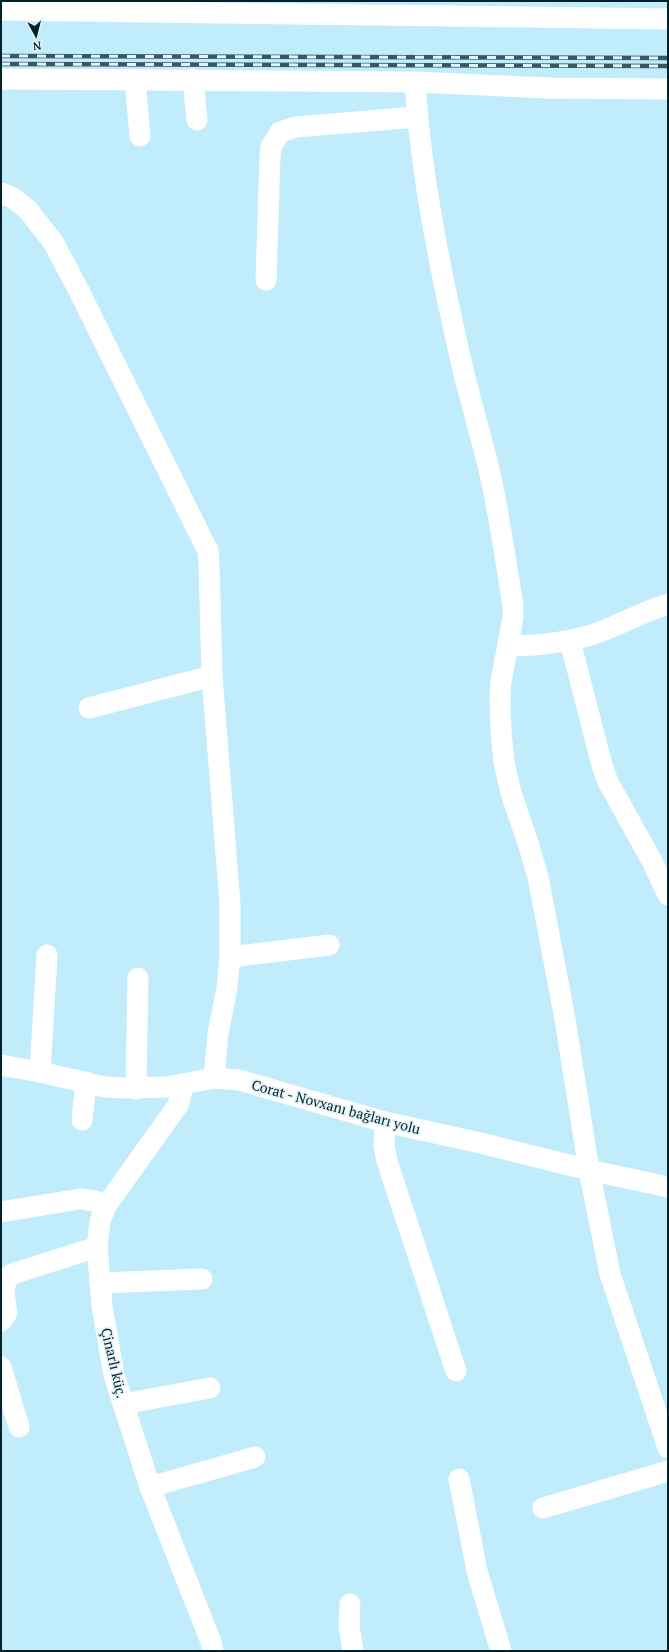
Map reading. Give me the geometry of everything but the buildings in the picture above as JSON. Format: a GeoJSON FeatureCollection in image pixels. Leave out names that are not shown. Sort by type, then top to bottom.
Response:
{"type":"FeatureCollection","features":[{"type":"Feature","properties":{"kind":"street"},"geometry":{"type":"LineString","coordinates":[[1,10],[668,20]]}},
{"type":"Feature","properties":{"kind":"street"},"geometry":{"type":"LineString","coordinates":[[1,79],[415,82],[562,88],[668,89]]}},
{"type":"Feature","properties":{"kind":"street"},"geometry":{"type":"LineString","coordinates":[[135,80],[140,136]]}},
{"type":"Feature","properties":{"kind":"street"},"geometry":{"type":"LineString","coordinates":[[193,80],[197,120]]}},
{"type":"Feature","properties":{"kind":"street"},"geometry":{"type":"LineString","coordinates":[[415,82],[417,117],[438,254],[496,506],[513,605],[513,617],[501,682],[500,732],[504,762],[511,793],[538,877],[565,1019],[589,1170],[610,1274],[668,1448]]}},
{"type":"Feature","properties":{"kind":"street"},"geometry":{"type":"LineString","coordinates":[[266,280],[270,157],[271,147],[280,132],[296,127],[417,117]]}},
{"type":"Feature","properties":{"kind":"street"},"geometry":{"type":"LineString","coordinates":[[1,193],[13,198],[28,210],[52,242],[77,287],[208,551],[212,676],[230,904],[230,957],[227,988],[218,1034],[214,1078]]}},
{"type":"Feature","properties":{"kind":"street"},"geometry":{"type":"LineString","coordinates":[[508,646],[570,641],[592,635],[668,604]]}},
{"type":"Feature","properties":{"kind":"street"},"geometry":{"type":"LineString","coordinates":[[570,641],[602,766],[608,782],[661,859],[668,895]]}},
{"type":"Feature","properties":{"kind":"street"},"geometry":{"type":"LineString","coordinates":[[89,708],[212,676]]}},
{"type":"Feature","properties":{"kind":"street"},"geometry":{"type":"LineString","coordinates":[[230,957],[329,945]]}},
{"type":"Feature","properties":{"kind":"street"},"geometry":{"type":"LineString","coordinates":[[40,1072],[47,955]]}},
{"type":"Feature","properties":{"kind":"street"},"geometry":{"type":"LineString","coordinates":[[136,1089],[138,978]]}},
{"type":"Feature","properties":{"kind":"street","name":"Corat - Novxanı bağları yolu"},"geometry":{"type":"LineString","coordinates":[[1,1065],[105,1086],[136,1089],[168,1087],[214,1078],[238,1080],[385,1122],[668,1187]]}},
{"type":"Feature","properties":{"kind":"street"},"geometry":{"type":"LineString","coordinates":[[82,1120],[86,1082]]}},
{"type":"Feature","properties":{"kind":"street","name":"Çinarlı küç."},"geometry":{"type":"LineString","coordinates":[[184,1084],[178,1105],[106,1206],[100,1221],[97,1247],[110,1357],[123,1404],[150,1487],[211,1642],[213,1651]]}},
{"type":"Feature","properties":{"kind":"street"},"geometry":{"type":"LineString","coordinates":[[385,1122],[384,1146],[387,1161],[456,1371]]}},
{"type":"Feature","properties":{"kind":"street"},"geometry":{"type":"LineString","coordinates":[[1,1212],[80,1199],[95,1201],[106,1206]]}},
{"type":"Feature","properties":{"kind":"street"},"geometry":{"type":"LineString","coordinates":[[1,1321],[7,1313],[4,1284],[7,1278],[12,1274],[97,1247]]}},
{"type":"Feature","properties":{"kind":"street"},"geometry":{"type":"LineString","coordinates":[[100,1282],[202,1279]]}},
{"type":"Feature","properties":{"kind":"street"},"geometry":{"type":"LineString","coordinates":[[1,1367],[20,1427]]}},
{"type":"Feature","properties":{"kind":"street"},"geometry":{"type":"LineString","coordinates":[[123,1404],[210,1388]]}},
{"type":"Feature","properties":{"kind":"street"},"geometry":{"type":"LineString","coordinates":[[150,1487],[255,1457]]}},
{"type":"Feature","properties":{"kind":"street"},"geometry":{"type":"LineString","coordinates":[[543,1508],[668,1471]]}},
{"type":"Feature","properties":{"kind":"street"},"geometry":{"type":"LineString","coordinates":[[459,1479],[477,1571],[501,1651]]}},
{"type":"Feature","properties":{"kind":"street"},"geometry":{"type":"LineString","coordinates":[[350,1604],[349,1626],[353,1651]]}},
{"type":"Feature","properties":{"kind":"railway"},"geometry":{"type":"LineString","coordinates":[[1,56],[668,58]]}},
{"type":"Feature","properties":{"kind":"railway"},"geometry":{"type":"LineString","coordinates":[[1,64],[668,66]]}}]}
